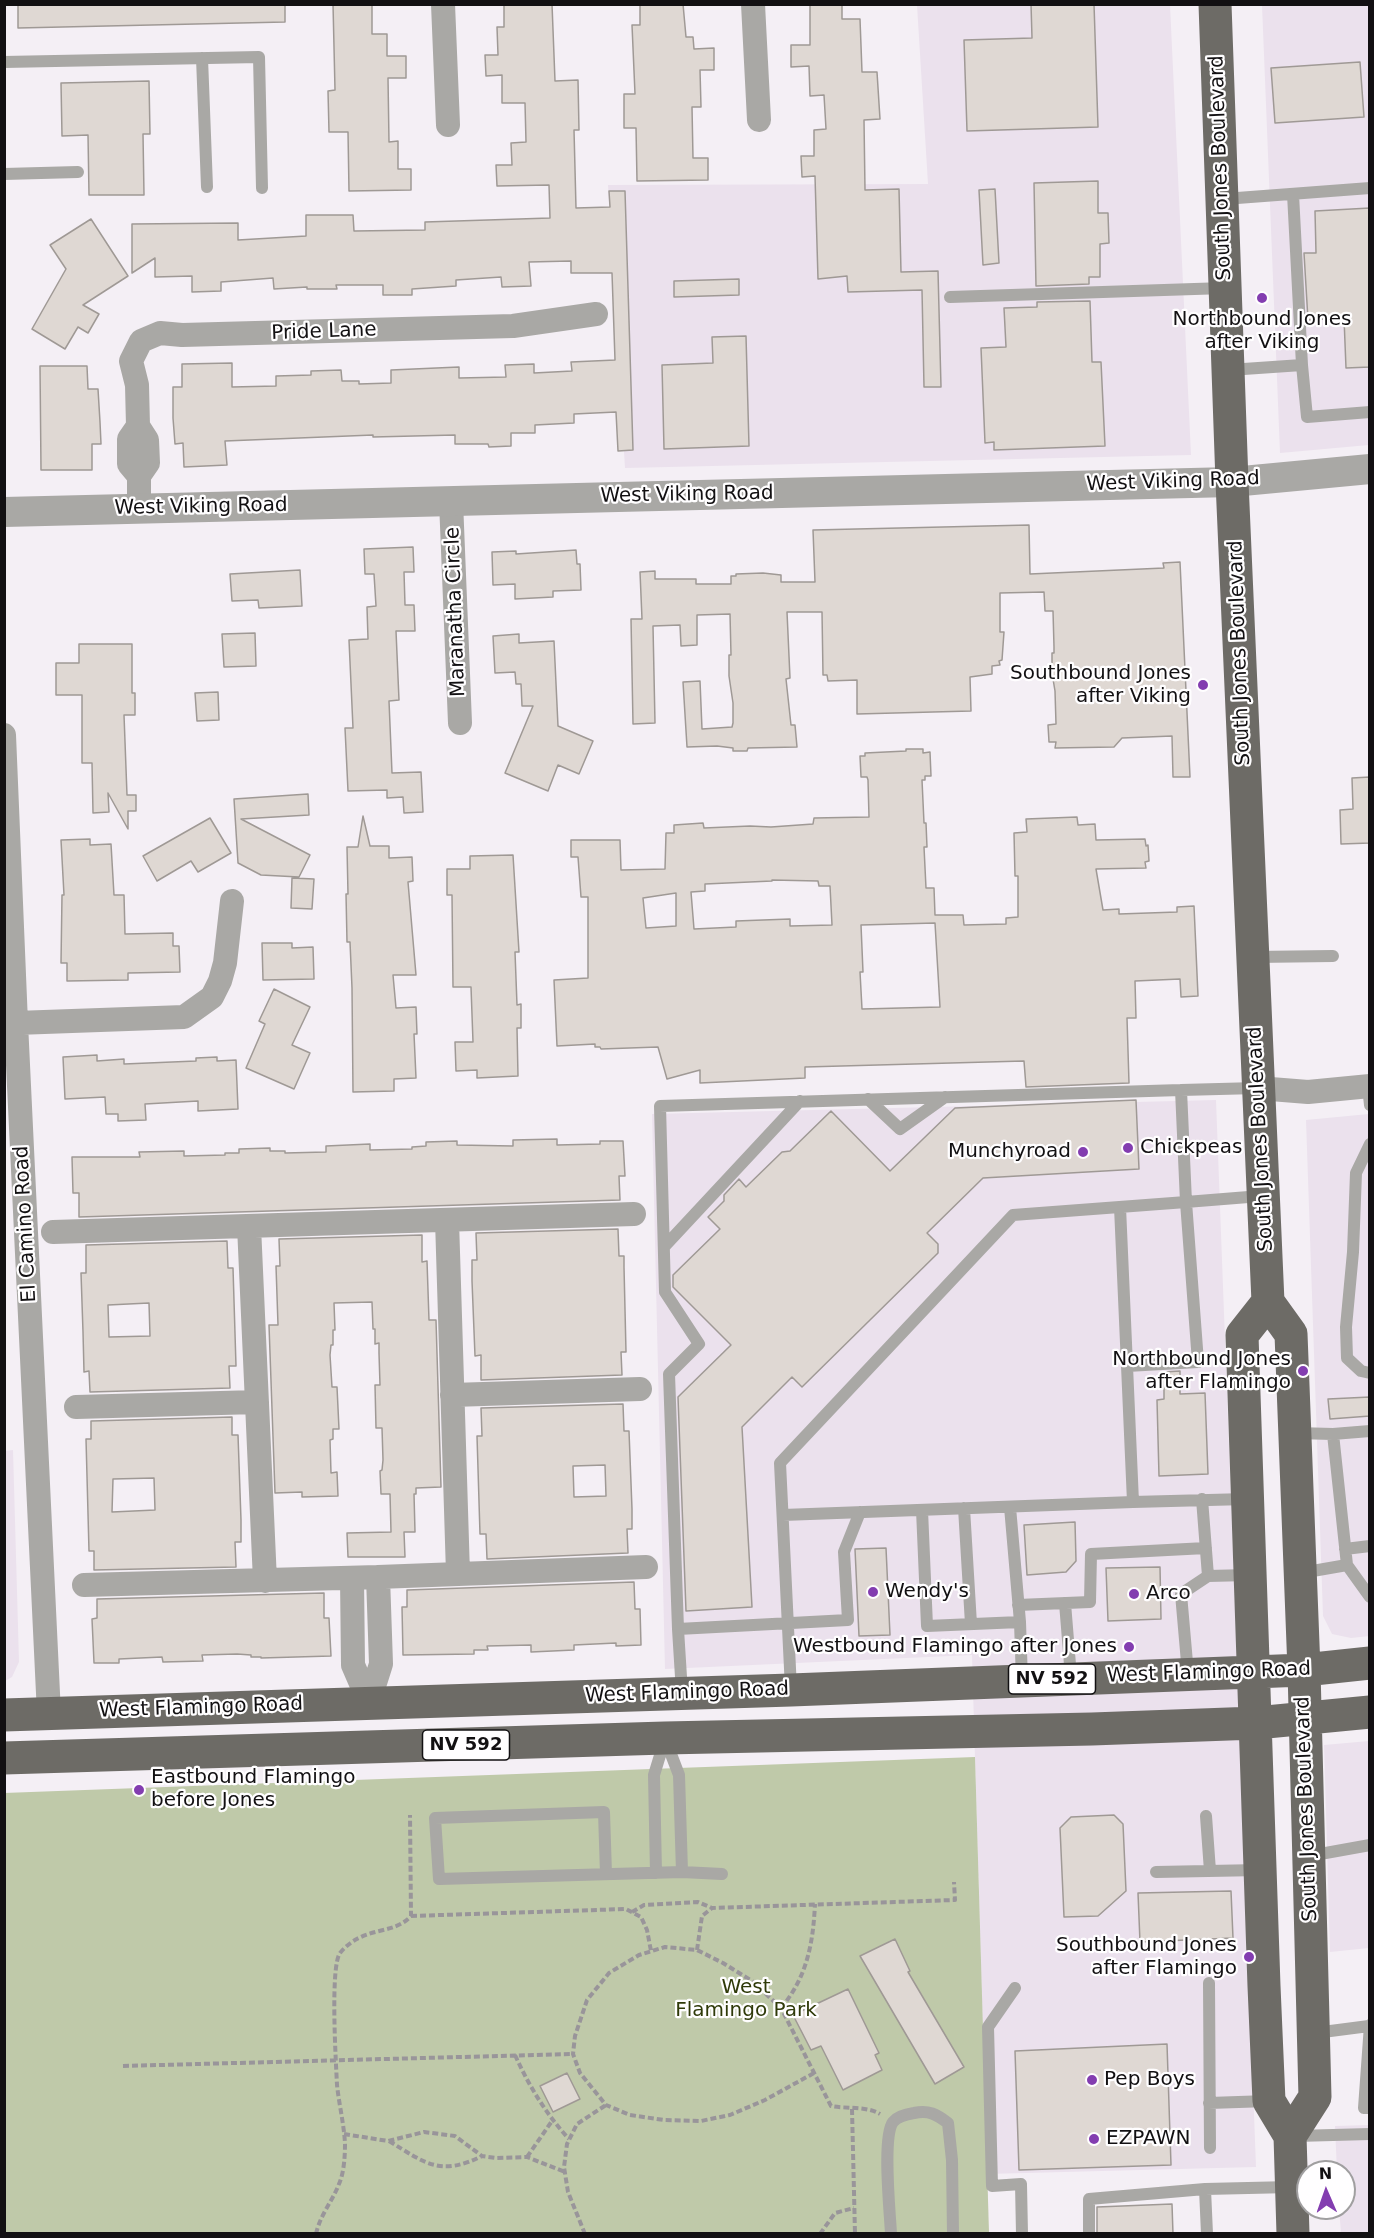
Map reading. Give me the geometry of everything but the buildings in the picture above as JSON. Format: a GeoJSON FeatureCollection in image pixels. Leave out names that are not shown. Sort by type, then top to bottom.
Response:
{"type":"FeatureCollection","features":[{"type":"Feature","properties":{"kind":"main road","name":"South Jones Boulevard"},"geometry":{"type":"LineString","coordinates":[[1215,4],[1232,482],[1268,1302],[1291,1334],[1304,1670],[1315,2097],[1290,2136]]}},
{"type":"Feature","properties":{"kind":"main road"},"geometry":{"type":"LineString","coordinates":[[1268,1302],[1242,1335],[1269,2101],[1290,2136],[1293,2234]]}},
{"type":"Feature","properties":{"kind":"main road","name":"West Flamingo Road"},"geometry":{"type":"LineString","coordinates":[[4,1715],[1188,1675],[1304,1670],[1370,1663]]}},
{"type":"Feature","properties":{"kind":"main road"},"geometry":{"type":"LineString","coordinates":[[665,1738],[671,1723],[684,1717],[764,1712],[778,1706],[791,1690]]}},
{"type":"Feature","properties":{"kind":"main road"},"geometry":{"type":"LineString","coordinates":[[497,1744],[509,1729],[537,1724],[650,1719],[668,1709],[682,1693]]}},
{"type":"Feature","properties":{"kind":"main road"},"geometry":{"type":"LineString","coordinates":[[86,1756],[95,1744],[107,1736],[144,1733],[171,1710]]}},
{"type":"Feature","properties":{"kind":"main road","name":"NV 592"},"geometry":{"type":"LineString","coordinates":[[4,1758],[1256,1723],[1370,1712]]}},
{"type":"Feature","properties":{"kind":"main road"},"geometry":{"type":"LineString","coordinates":[[4,1737],[36,1731],[45,1725],[49,1714]]}},
{"type":"Feature","properties":{"kind":"street"},"geometry":{"type":"LineString","coordinates":[[443,4],[448,125]]}},
{"type":"Feature","properties":{"kind":"street"},"geometry":{"type":"LineString","coordinates":[[753,4],[759,120]]}},
{"type":"Feature","properties":{"kind":"street","name":"Pride Lane"},"geometry":{"type":"LineString","coordinates":[[139,509],[139,476],[148,463],[147,440],[138,426],[137,385],[131,361],[141,341],[160,333],[182,336],[513,326],[596,314]]}},
{"type":"Feature","properties":{"kind":"street","name":"West Viking Road"},"geometry":{"type":"LineString","coordinates":[[4,512],[1232,482],[1370,468]]}},
{"type":"Feature","properties":{"kind":"street","name":"Maranatha Circle"},"geometry":{"type":"LineString","coordinates":[[451,501],[460,723]]}},
{"type":"Feature","properties":{"kind":"street","name":"El Camino Road"},"geometry":{"type":"LineString","coordinates":[[4,735],[16,1023],[40,1232],[49,1714]]}},
{"type":"Feature","properties":{"kind":"street"},"geometry":{"type":"LineString","coordinates":[[16,1023],[184,1017],[212,997],[220,981],[225,963],[232,901]]}},
{"type":"Feature","properties":{"kind":"street"},"geometry":{"type":"LineString","coordinates":[[1258,1088],[1308,1092],[1369,1092]]}},
{"type":"Feature","properties":{"kind":"street"},"geometry":{"type":"LineString","coordinates":[[40,1232],[634,1214]]}},
{"type":"Feature","properties":{"kind":"street"},"geometry":{"type":"LineString","coordinates":[[447,1220],[458,1574]]}},
{"type":"Feature","properties":{"kind":"street"},"geometry":{"type":"LineString","coordinates":[[249,1226],[265,1581]]}},
{"type":"Feature","properties":{"kind":"street"},"geometry":{"type":"LineString","coordinates":[[452,1395],[640,1389]]}},
{"type":"Feature","properties":{"kind":"street"},"geometry":{"type":"LineString","coordinates":[[76,1407],[257,1402]]}},
{"type":"Feature","properties":{"kind":"street"},"geometry":{"type":"LineString","coordinates":[[84,1586],[646,1567]]}},
{"type":"Feature","properties":{"kind":"street"},"geometry":{"type":"LineString","coordinates":[[366,1626],[378,1577]]}},
{"type":"Feature","properties":{"kind":"street"},"geometry":{"type":"LineString","coordinates":[[352,1578],[366,1626],[381,1664],[369,1702]]}},
{"type":"Feature","properties":{"kind":"lane"},"geometry":{"type":"LineString","coordinates":[[4,62],[259,57],[262,188]]}},
{"type":"Feature","properties":{"kind":"lane"},"geometry":{"type":"LineString","coordinates":[[202,58],[207,187]]}},
{"type":"Feature","properties":{"kind":"lane"},"geometry":{"type":"LineString","coordinates":[[4,174],[78,172]]}},
{"type":"Feature","properties":{"kind":"lane"},"geometry":{"type":"LineString","coordinates":[[1222,199],[1370,188]]}},
{"type":"Feature","properties":{"kind":"lane"},"geometry":{"type":"LineString","coordinates":[[1293,194],[1307,417],[1370,412]]}},
{"type":"Feature","properties":{"kind":"lane"},"geometry":{"type":"LineString","coordinates":[[950,297],[1225,288]]}},
{"type":"Feature","properties":{"kind":"lane"},"geometry":{"type":"LineString","coordinates":[[1228,370],[1302,365]]}},
{"type":"Feature","properties":{"kind":"lane"},"geometry":{"type":"LineString","coordinates":[[1253,957],[1334,956]]}},
{"type":"Feature","properties":{"kind":"lane"},"geometry":{"type":"LineString","coordinates":[[682,1693],[669,1374],[699,1344],[665,1292],[660,1106],[1258,1088]]}},
{"type":"Feature","properties":{"kind":"lane"},"geometry":{"type":"LineString","coordinates":[[1127,1366],[1198,1362],[1185,1202],[1181,1090]]}},
{"type":"Feature","properties":{"kind":"lane"},"geometry":{"type":"LineString","coordinates":[[868,1099],[900,1129],[945,1097]]}},
{"type":"Feature","properties":{"kind":"lane"},"geometry":{"type":"LineString","coordinates":[[664,1247],[800,1101]]}},
{"type":"Feature","properties":{"kind":"lane"},"geometry":{"type":"LineString","coordinates":[[1368,1148],[1356,1173],[1353,1252],[1346,1327],[1347,1358],[1360,1371],[1370,1373]]}},
{"type":"Feature","properties":{"kind":"lane"},"geometry":{"type":"LineString","coordinates":[[791,1690],[780,1463],[1013,1215],[1263,1196]]}},
{"type":"Feature","properties":{"kind":"lane"},"geometry":{"type":"LineString","coordinates":[[1120,1207],[1133,1502]]}},
{"type":"Feature","properties":{"kind":"lane"},"geometry":{"type":"LineString","coordinates":[[1295,1432],[1333,1434],[1370,1431]]}},
{"type":"Feature","properties":{"kind":"lane"},"geometry":{"type":"LineString","coordinates":[[1333,1434],[1347,1565],[1370,1598]]}},
{"type":"Feature","properties":{"kind":"lane"},"geometry":{"type":"LineString","coordinates":[[1202,1499],[1208,1576]]}},
{"type":"Feature","properties":{"kind":"lane"},"geometry":{"type":"LineString","coordinates":[[783,1515],[1248,1499]]}},
{"type":"Feature","properties":{"kind":"lane"},"geometry":{"type":"LineString","coordinates":[[1010,1507],[1020,1622],[1022,1681]]}},
{"type":"Feature","properties":{"kind":"lane"},"geometry":{"type":"LineString","coordinates":[[964,1508],[971,1624]]}},
{"type":"Feature","properties":{"kind":"lane"},"geometry":{"type":"LineString","coordinates":[[922,1510],[927,1626],[1020,1622]]}},
{"type":"Feature","properties":{"kind":"lane"},"geometry":{"type":"LineString","coordinates":[[678,1629],[848,1620],[844,1552],[860,1512]]}},
{"type":"Feature","properties":{"kind":"lane"},"geometry":{"type":"LineString","coordinates":[[1346,1549],[1370,1546]]}},
{"type":"Feature","properties":{"kind":"lane"},"geometry":{"type":"LineString","coordinates":[[1018,1605],[1090,1602],[1091,1554],[1206,1548]]}},
{"type":"Feature","properties":{"kind":"lane"},"geometry":{"type":"LineString","coordinates":[[1300,1573],[1347,1565]]}},
{"type":"Feature","properties":{"kind":"lane"},"geometry":{"type":"LineString","coordinates":[[1188,1675],[1181,1594],[1208,1576],[1251,1575]]}},
{"type":"Feature","properties":{"kind":"lane"},"geometry":{"type":"LineString","coordinates":[[1065,1603],[1071,1678]]}},
{"type":"Feature","properties":{"kind":"lane"},"geometry":{"type":"LineString","coordinates":[[665,1738],[679,1774],[682,1872]]}},
{"type":"Feature","properties":{"kind":"lane"},"geometry":{"type":"LineString","coordinates":[[656,1872],[654,1775],[665,1738]]}},
{"type":"Feature","properties":{"kind":"lane"},"geometry":{"type":"LineString","coordinates":[[606,1874],[603,1812],[435,1818],[439,1879],[606,1874],[656,1872],[722,1874]]}},
{"type":"Feature","properties":{"kind":"lane"},"geometry":{"type":"LineString","coordinates":[[1206,1816],[1210,1871]]}},
{"type":"Feature","properties":{"kind":"lane"},"geometry":{"type":"LineString","coordinates":[[1308,1856],[1370,1845]]}},
{"type":"Feature","properties":{"kind":"lane"},"geometry":{"type":"LineString","coordinates":[[1156,1872],[1261,1870]]}},
{"type":"Feature","properties":{"kind":"lane"},"geometry":{"type":"LineString","coordinates":[[1209,1983],[1210,2148]]}},
{"type":"Feature","properties":{"kind":"lane"},"geometry":{"type":"LineString","coordinates":[[1015,1988],[988,2027],[992,2186],[1021,2184],[1022,2234]]}},
{"type":"Feature","properties":{"kind":"lane"},"geometry":{"type":"LineString","coordinates":[[1313,2033],[1369,2025],[1364,2108],[1370,2108]]}},
{"type":"Feature","properties":{"kind":"lane"},"geometry":{"type":"LineString","coordinates":[[1209,2103],[1269,2101]]}},
{"type":"Feature","properties":{"kind":"lane"},"geometry":{"type":"LineString","coordinates":[[891,2234],[887,2143],[892,2123],[905,2114],[920,2112],[934,2112],[948,2123],[952,2160],[953,2234]]}},
{"type":"Feature","properties":{"kind":"lane"},"geometry":{"type":"LineString","coordinates":[[1290,2136],[1370,2134]]}},
{"type":"Feature","properties":{"kind":"lane"},"geometry":{"type":"LineString","coordinates":[[1089,2234],[1089,2199],[1205,2189],[1292,2187]]}},
{"type":"Feature","properties":{"kind":"lane"},"geometry":{"type":"LineString","coordinates":[[1205,2189],[1207,2234]]}},
{"type":"Feature","properties":{"kind":"path"},"geometry":{"type":"LineString","coordinates":[[316,2234],[320,2217],[340,2184],[344,2163],[344,2134],[336,2059],[334,1985],[338,1956],[349,1943],[367,1932],[404,1924],[411,1916],[410,1815]]}},
{"type":"Feature","properties":{"kind":"path"},"geometry":{"type":"LineString","coordinates":[[632,1912],[644,1905],[698,1902],[712,1908],[955,1900],[954,1882]]}},
{"type":"Feature","properties":{"kind":"path"},"geometry":{"type":"LineString","coordinates":[[781,2008],[795,1991],[810,1953],[815,1904]]}},
{"type":"Feature","properties":{"kind":"path"},"geometry":{"type":"LineString","coordinates":[[697,1950],[702,1916],[712,1908]]}},
{"type":"Feature","properties":{"kind":"path"},"geometry":{"type":"LineString","coordinates":[[411,1916],[626,1909],[640,1917],[647,1930],[651,1951]]}},
{"type":"Feature","properties":{"kind":"path"},"geometry":{"type":"LineString","coordinates":[[814,2073],[765,2100],[730,2115],[701,2121],[664,2120],[630,2115],[606,2105],[579,2073],[573,2054],[575,2036],[587,2000],[609,1973],[639,1955],[665,1947],[697,1950],[752,1981],[781,2008],[831,2106],[873,2110],[892,2123]]}},
{"type":"Feature","properties":{"kind":"path"},"geometry":{"type":"LineString","coordinates":[[123,2066],[573,2054]]}},
{"type":"Feature","properties":{"kind":"path"},"geometry":{"type":"LineString","coordinates":[[515,2055],[525,2078],[552,2121],[570,2139]]}},
{"type":"Feature","properties":{"kind":"path"},"geometry":{"type":"LineString","coordinates":[[585,2234],[568,2192],[565,2172],[567,2144],[577,2124],[606,2105]]}},
{"type":"Feature","properties":{"kind":"path"},"geometry":{"type":"LineString","coordinates":[[852,2109],[855,2234]]}},
{"type":"Feature","properties":{"kind":"path"},"geometry":{"type":"LineString","coordinates":[[527,2157],[552,2121]]}},
{"type":"Feature","properties":{"kind":"path"},"geometry":{"type":"LineString","coordinates":[[388,2141],[424,2132],[455,2136],[482,2156]]}},
{"type":"Feature","properties":{"kind":"path"},"geometry":{"type":"LineString","coordinates":[[344,2134],[388,2141],[427,2164],[448,2167],[467,2163],[482,2156],[527,2157],[565,2172]]}},
{"type":"Feature","properties":{"kind":"path"},"geometry":{"type":"LineString","coordinates":[[820,2234],[835,2213],[854,2208]]}},
{"type":"Feature","properties":{"kind":"shaded area"},"geometry":{"type":"Polygon","coordinates":[[[917,5],[1170,5],[1191,455],[625,468],[608,185],[928,184],[917,5]]]}},
{"type":"Feature","properties":{"kind":"shaded area"},"geometry":{"type":"Polygon","coordinates":[[[1262,5],[1369,5],[1369,445],[1280,453],[1262,5]]]}},
{"type":"Feature","properties":{"kind":"shaded area"},"geometry":{"type":"Polygon","coordinates":[[[1216,1100],[1256,2167],[987,2174],[972,1655],[665,1669],[652,1114],[1216,1100]]]}},
{"type":"Feature","properties":{"kind":"shaded area"},"geometry":{"type":"Polygon","coordinates":[[[1369,1114],[1370,1636],[1351,1638],[1332,1634],[1323,1616],[1306,1120],[1369,1114]]]}},
{"type":"Feature","properties":{"kind":"shaded area"},"geometry":{"type":"Polygon","coordinates":[[[13,1450],[19,1662],[12,1677],[5,1681],[4,1451],[13,1450]]]}},
{"type":"Feature","properties":{"kind":"shaded area"},"geometry":{"type":"Polygon","coordinates":[[[1369,1741],[1369,1948],[1330,1952],[1324,1745],[1369,1741]]]}},
{"type":"Feature","properties":{"kind":"shaded area"},"geometry":{"type":"Polygon","coordinates":[[[1369,2125],[1369,2233],[1341,2233],[1340,2220],[1356,2220],[1356,2160],[1336,2160],[1335,2126],[1369,2125]]]}},
{"type":"Feature","properties":{"kind":"green space","name":"West Flamingo Park"},"geometry":{"type":"Polygon","coordinates":[[[975,1757],[989,2233],[5,2233],[4,1793],[975,1757]]]}},
{"type":"Feature","properties":{"kind":"place","name":"Northbound Jones after Viking"},"geometry":{"type":"Point","coordinates":[1262,298]}},
{"type":"Feature","properties":{"kind":"place","name":"Southbound Jones after Viking"},"geometry":{"type":"Point","coordinates":[1203,685]}},
{"type":"Feature","properties":{"kind":"place","name":"Chickpeas"},"geometry":{"type":"Point","coordinates":[1128,1148]}},
{"type":"Feature","properties":{"kind":"place","name":"Munchyroad"},"geometry":{"type":"Point","coordinates":[1083,1152]}},
{"type":"Feature","properties":{"kind":"place","name":"Northbound Jones after Flamingo"},"geometry":{"type":"Point","coordinates":[1303,1371]}},
{"type":"Feature","properties":{"kind":"place","name":"Wendy's"},"geometry":{"type":"Point","coordinates":[873,1592]}},
{"type":"Feature","properties":{"kind":"place","name":"Arco"},"geometry":{"type":"Point","coordinates":[1134,1594]}},
{"type":"Feature","properties":{"kind":"place","name":"Westbound Flamingo after Jones"},"geometry":{"type":"Point","coordinates":[1129,1647]}},
{"type":"Feature","properties":{"kind":"place","name":"Eastbound Flamingo before Jones"},"geometry":{"type":"Point","coordinates":[139,1790]}},
{"type":"Feature","properties":{"kind":"place","name":"Southbound Jones after Flamingo"},"geometry":{"type":"Point","coordinates":[1249,1957]}},
{"type":"Feature","properties":{"kind":"place","name":"Pep Boys"},"geometry":{"type":"Point","coordinates":[1092,2080]}},
{"type":"Feature","properties":{"kind":"place","name":"EZPAWN"},"geometry":{"type":"Point","coordinates":[1094,2139]}}]}
